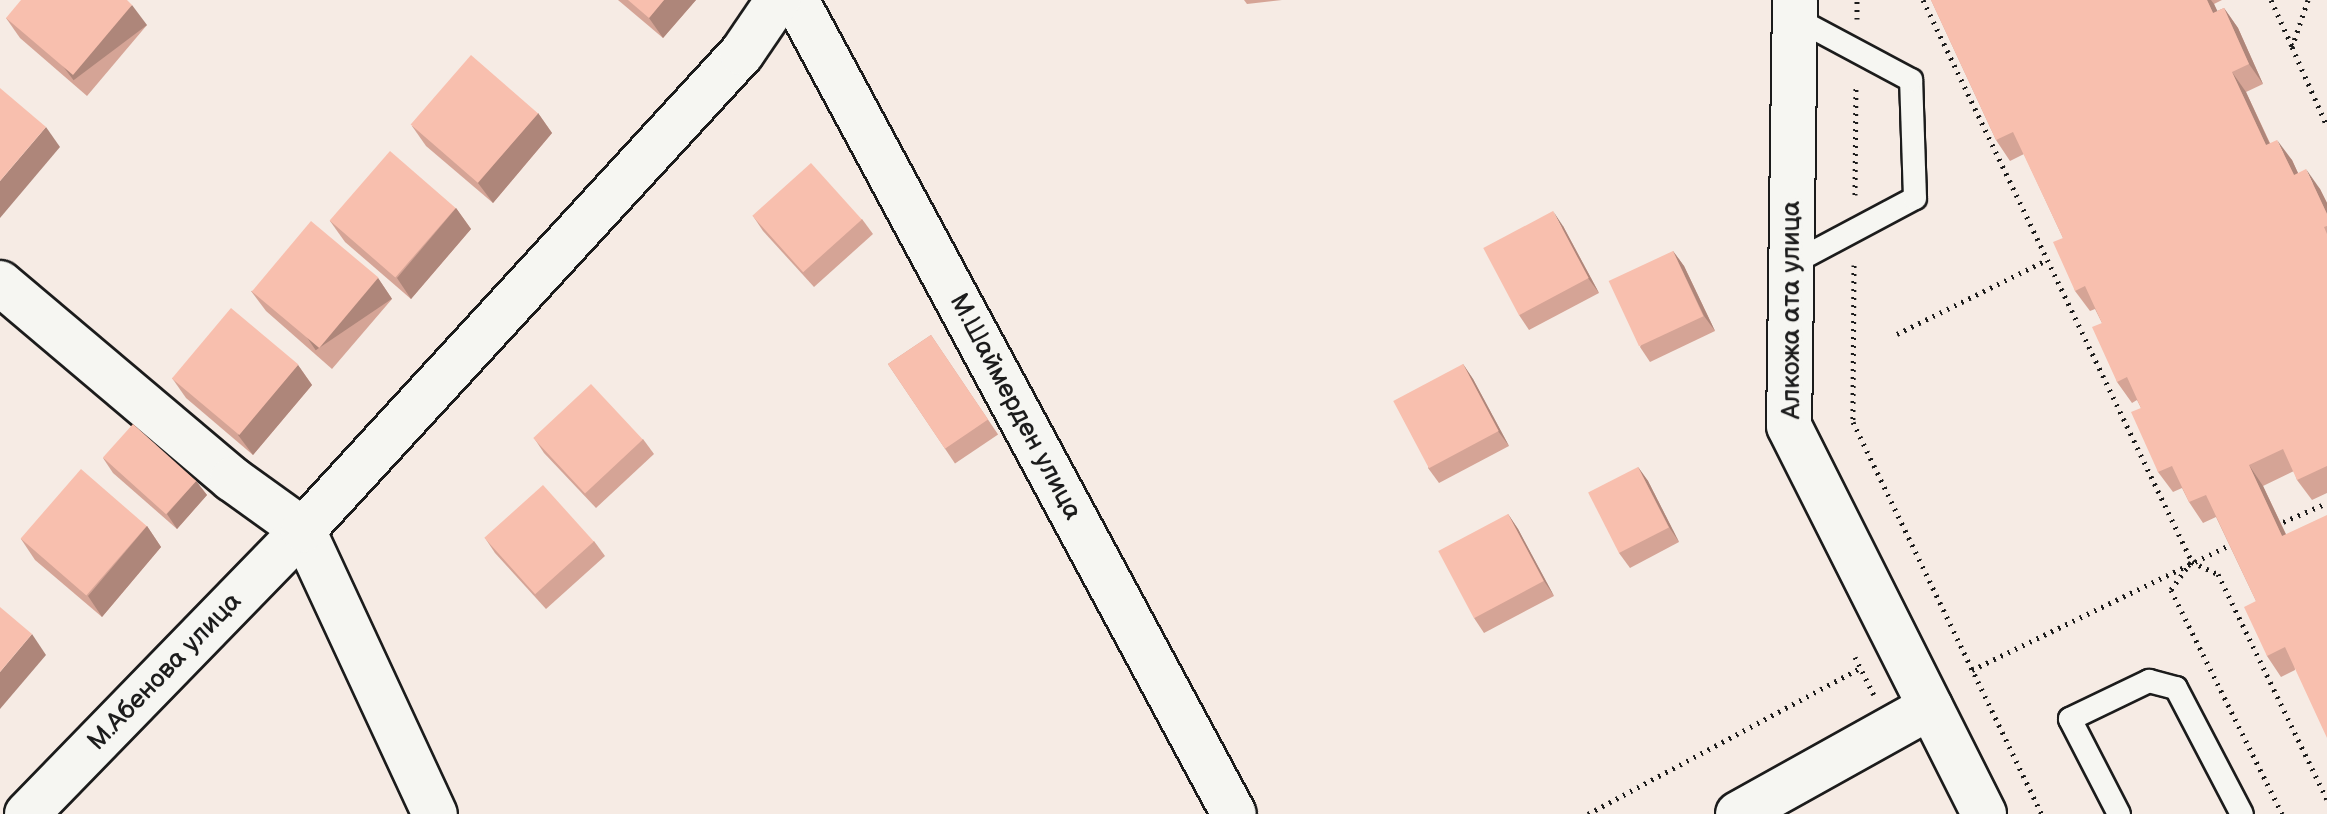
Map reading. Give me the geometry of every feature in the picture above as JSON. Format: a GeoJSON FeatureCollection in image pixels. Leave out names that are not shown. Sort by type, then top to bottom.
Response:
{"type":"FeatureCollection","features":[{"type":"Feature","properties":{"kind":"street","name":"М.Абенова улица"},"geometry":{"type":"LineString","coordinates":[[27,814],[303,530],[742,53],[778,0]]}},
{"type":"Feature","properties":{"kind":"street","name":"М.Шаймерден улица"},"geometry":{"type":"LineString","coordinates":[[796,0],[1234,814]]}},
{"type":"Feature","properties":{"kind":"street","name":"Алкожа ата улица"},"geometry":{"type":"LineString","coordinates":[[1795,9],[1789,426],[1984,814]]}},
{"type":"Feature","properties":{"kind":"street"},"geometry":{"type":"LineString","coordinates":[[0,283],[232,479],[303,530],[435,814]]}},
{"type":"Feature","properties":{"kind":"street"},"geometry":{"type":"LineString","coordinates":[[1738,814],[1930,707]]}},
{"type":"Feature","properties":{"kind":"lane"},"geometry":{"type":"LineString","coordinates":[[1791,264],[1915,198],[1911,80],[1857,51],[1795,9]]}},
{"type":"Feature","properties":{"kind":"lane"},"geometry":{"type":"LineString","coordinates":[[2119,814],[2070,719],[2149,681],[2176,688],[2242,814]]}},
{"type":"Feature","properties":{"kind":"path"},"geometry":{"type":"LineString","coordinates":[[1857,0],[1853,422],[2042,814]]}},
{"type":"Feature","properties":{"kind":"path"},"geometry":{"type":"LineString","coordinates":[[1923,0],[2192,562],[2218,574],[2327,799]]}},
{"type":"Feature","properties":{"kind":"path"},"geometry":{"type":"LineString","coordinates":[[2271,0],[2327,126]]}},
{"type":"Feature","properties":{"kind":"path"},"geometry":{"type":"LineString","coordinates":[[2292,47],[2308,0]]}},
{"type":"Feature","properties":{"kind":"path"},"geometry":{"type":"LineString","coordinates":[[1897,334],[2047,260]]}},
{"type":"Feature","properties":{"kind":"path"},"geometry":{"type":"LineString","coordinates":[[2269,528],[2327,503]]}},
{"type":"Feature","properties":{"kind":"path"},"geometry":{"type":"LineString","coordinates":[[1972,670],[2245,538]]}},
{"type":"Feature","properties":{"kind":"path"},"geometry":{"type":"LineString","coordinates":[[2192,562],[2171,590],[2282,814]]}},
{"type":"Feature","properties":{"kind":"path"},"geometry":{"type":"LineString","coordinates":[[1588,814],[1947,622]]}},
{"type":"Feature","properties":{"kind":"building"},"geometry":{"type":"Polygon","coordinates":[[[21,0],[127,0],[132,5],[73,75],[6,18],[21,0]]]}},
{"type":"Feature","properties":{"kind":"building"},"geometry":{"type":"Polygon","coordinates":[[[628,0],[664,0],[649,18],[628,0]]]}},
{"type":"Feature","properties":{"kind":"building"},"geometry":{"type":"Polygon","coordinates":[[[1931,0],[2207,0],[2213,13],[2224,8],[2249,64],[2232,72],[2266,145],[2277,140],[2294,175],[2306,169],[2327,214],[2327,226],[2324,227],[2327,234],[2327,466],[2297,480],[2283,449],[2249,465],[2282,536],[2327,515],[2327,738],[2285,647],[2267,656],[2244,607],[2256,601],[2206,495],[2189,502],[2172,466],[2158,472],[2131,412],[2141,408],[2127,377],[2117,382],[2092,327],[2102,323],[2085,286],[2075,291],[2053,242],[2063,238],[2013,132],[1996,140],[1931,0]]]}},
{"type":"Feature","properties":{"kind":"building"},"geometry":{"type":"Polygon","coordinates":[[[471,55],[538,113],[478,183],[411,124],[471,55]]]}},
{"type":"Feature","properties":{"kind":"building"},"geometry":{"type":"Polygon","coordinates":[[[0,88],[46,127],[0,181],[0,88]]]}},
{"type":"Feature","properties":{"kind":"building"},"geometry":{"type":"Polygon","coordinates":[[[390,151],[456,208],[395,278],[330,220],[390,151]]]}},
{"type":"Feature","properties":{"kind":"building"},"geometry":{"type":"Polygon","coordinates":[[[811,163],[862,219],[803,272],[752,216],[811,163]]]}},
{"type":"Feature","properties":{"kind":"building"},"geometry":{"type":"Polygon","coordinates":[[[1553,211],[1589,278],[1519,315],[1483,248],[1553,211]]]}},
{"type":"Feature","properties":{"kind":"building"},"geometry":{"type":"Polygon","coordinates":[[[311,221],[378,278],[319,348],[252,291],[311,221]]]}},
{"type":"Feature","properties":{"kind":"building"},"geometry":{"type":"Polygon","coordinates":[[[1673,251],[1703,316],[1639,346],[1609,281],[1673,251]]]}},
{"type":"Feature","properties":{"kind":"building"},"geometry":{"type":"Polygon","coordinates":[[[231,308],[298,365],[239,435],[172,378],[231,308]]]}},
{"type":"Feature","properties":{"kind":"building"},"geometry":{"type":"Polygon","coordinates":[[[931,335],[988,420],[945,449],[888,364],[931,335]]]}},
{"type":"Feature","properties":{"kind":"building"},"geometry":{"type":"Polygon","coordinates":[[[1463,364],[1499,431],[1429,468],[1393,401],[1463,364]]]}},
{"type":"Feature","properties":{"kind":"building"},"geometry":{"type":"Polygon","coordinates":[[[591,384],[643,440],[585,493],[533,438],[591,384]]]}},
{"type":"Feature","properties":{"kind":"building"},"geometry":{"type":"Polygon","coordinates":[[[133,424],[196,481],[166,514],[103,457],[133,424]]]}},
{"type":"Feature","properties":{"kind":"building"},"geometry":{"type":"Polygon","coordinates":[[[1638,467],[1669,528],[1619,553],[1588,492],[1638,467]]]}},
{"type":"Feature","properties":{"kind":"building"},"geometry":{"type":"Polygon","coordinates":[[[81,469],[147,526],[86,596],[21,538],[81,469]]]}},
{"type":"Feature","properties":{"kind":"building"},"geometry":{"type":"Polygon","coordinates":[[[543,485],[594,541],[535,594],[484,538],[543,485]]]}},
{"type":"Feature","properties":{"kind":"building"},"geometry":{"type":"Polygon","coordinates":[[[1508,514],[1544,581],[1474,618],[1438,551],[1508,514]]]}},
{"type":"Feature","properties":{"kind":"building"},"geometry":{"type":"Polygon","coordinates":[[[0,607],[32,634],[0,672],[0,607]]]}}]}
